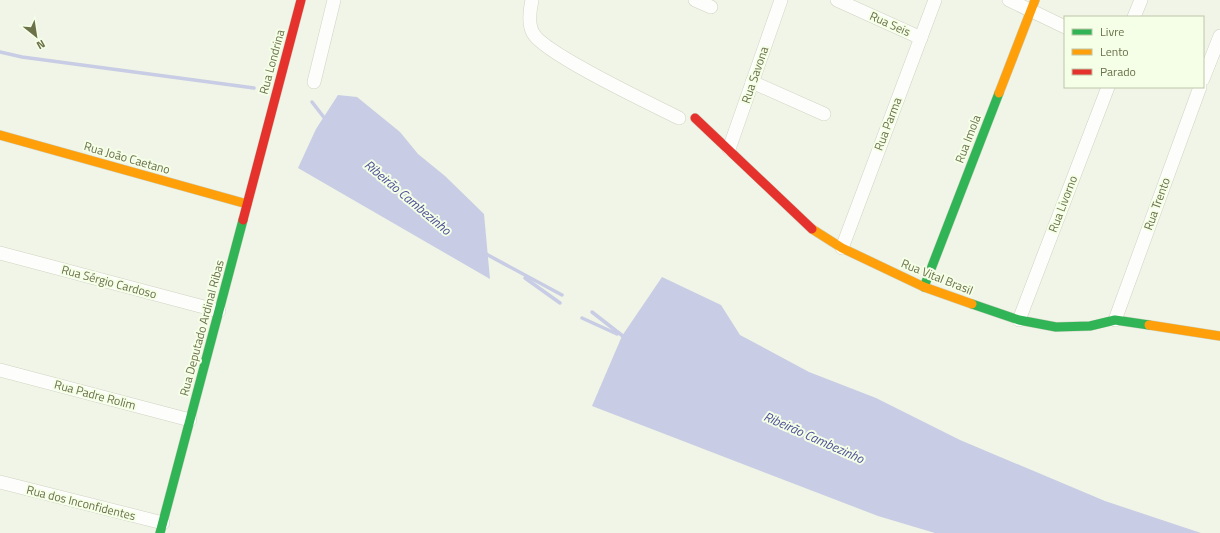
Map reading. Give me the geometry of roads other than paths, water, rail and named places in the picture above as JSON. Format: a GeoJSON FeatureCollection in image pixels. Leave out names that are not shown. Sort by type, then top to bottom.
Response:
{"type":"FeatureCollection","features":[{"type":"Feature","properties":{"kind":"street","name":"Rua Londrina"},"geometry":{"type":"LineString","coordinates":[[266,130],[301,0]]}},
{"type":"Feature","properties":{"kind":"street"},"geometry":{"type":"LineString","coordinates":[[314,82],[334,0]]}},
{"type":"Feature","properties":{"kind":"street"},"geometry":{"type":"LineString","coordinates":[[532,0],[529,12],[532,33],[552,51],[679,118]]}},
{"type":"Feature","properties":{"kind":"street"},"geometry":{"type":"LineString","coordinates":[[695,0],[711,7]]}},
{"type":"Feature","properties":{"kind":"street","name":"Rua Savona"},"geometry":{"type":"LineString","coordinates":[[729,149],[781,0]]}},
{"type":"Feature","properties":{"kind":"street","name":"Rua Seis"},"geometry":{"type":"LineString","coordinates":[[837,0],[921,38]]}},
{"type":"Feature","properties":{"kind":"street","name":"Rua Parma"},"geometry":{"type":"LineString","coordinates":[[842,248],[935,0]]}},
{"type":"Feature","properties":{"kind":"street"},"geometry":{"type":"LineString","coordinates":[[1009,0],[1033,5],[1064,26]]}},
{"type":"Feature","properties":{"kind":"street"},"geometry":{"type":"LineString","coordinates":[[1134,16],[1141,0]]}},
{"type":"Feature","properties":{"kind":"street","name":"Rua Imola"},"geometry":{"type":"LineString","coordinates":[[924,287],[1033,5]]}},
{"type":"Feature","properties":{"kind":"street"},"geometry":{"type":"LineString","coordinates":[[1204,76],[1220,36]]}},
{"type":"Feature","properties":{"kind":"street"},"geometry":{"type":"LineString","coordinates":[[752,82],[824,114]]}},
{"type":"Feature","properties":{"kind":"street","name":"Rua Livorno"},"geometry":{"type":"LineString","coordinates":[[1019,320],[1108,88]]}},
{"type":"Feature","properties":{"kind":"street","name":"Rua Trento"},"geometry":{"type":"LineString","coordinates":[[1115,320],[1196,88]]}},
{"type":"Feature","properties":{"kind":"street","name":"Rua Vital Brasil"},"geometry":{"type":"LineString","coordinates":[[695,118],[814,231],[842,248],[924,287],[1019,320],[1056,327],[1090,326],[1115,320],[1220,336]]}},
{"type":"Feature","properties":{"kind":"street","name":"Rua Deputado Ardinal Ribas"},"geometry":{"type":"LineString","coordinates":[[161,528],[266,130]]}},
{"type":"Feature","properties":{"kind":"street","name":"Rua João Caetano"},"geometry":{"type":"LineString","coordinates":[[0,135],[247,204]]}},
{"type":"Feature","properties":{"kind":"street","name":"Rua Sérgio Cardoso"},"geometry":{"type":"LineString","coordinates":[[0,253],[219,312]]}},
{"type":"Feature","properties":{"kind":"street","name":"Rua Padre Rolim"},"geometry":{"type":"LineString","coordinates":[[0,370],[190,420]]}},
{"type":"Feature","properties":{"kind":"street","name":"Rua dos Inconfidentes"},"geometry":{"type":"LineString","coordinates":[[0,482],[161,528]]}},
{"type":"Feature","properties":{"kind":"water"},"geometry":{"type":"Polygon","coordinates":[[[338,95],[357,97],[400,132],[418,154],[445,176],[484,214],[490,279],[298,168],[316,129],[338,95]]]}},
{"type":"Feature","properties":{"kind":"water"},"geometry":{"type":"Polygon","coordinates":[[[662,277],[721,305],[740,335],[809,372],[876,398],[960,440],[1105,501],[1201,533],[935,533],[878,516],[592,406],[622,336],[662,277]]]}},
{"type":"Feature","properties":{"kind":"waterway","name":"Ribeirão Cambezinho"},"geometry":{"type":"LineString","coordinates":[[0,52],[22,57],[254,88]]}},
{"type":"Feature","properties":{"kind":"waterway","name":"Ribeirão Cambezinho"},"geometry":{"type":"LineString","coordinates":[[312,102],[326,120]]}},
{"type":"Feature","properties":{"kind":"waterway","name":"Ribeirão Cambezinho"},"geometry":{"type":"LineString","coordinates":[[486,254],[562,295]]}},
{"type":"Feature","properties":{"kind":"waterway"},"geometry":{"type":"LineString","coordinates":[[525,278],[560,303]]}},
{"type":"Feature","properties":{"kind":"waterway","name":"Ribeirão Cambezinho"},"geometry":{"type":"LineString","coordinates":[[592,312],[624,337]]}},
{"type":"Feature","properties":{"kind":"waterway"},"geometry":{"type":"LineString","coordinates":[[582,318],[617,334]]}}]}
